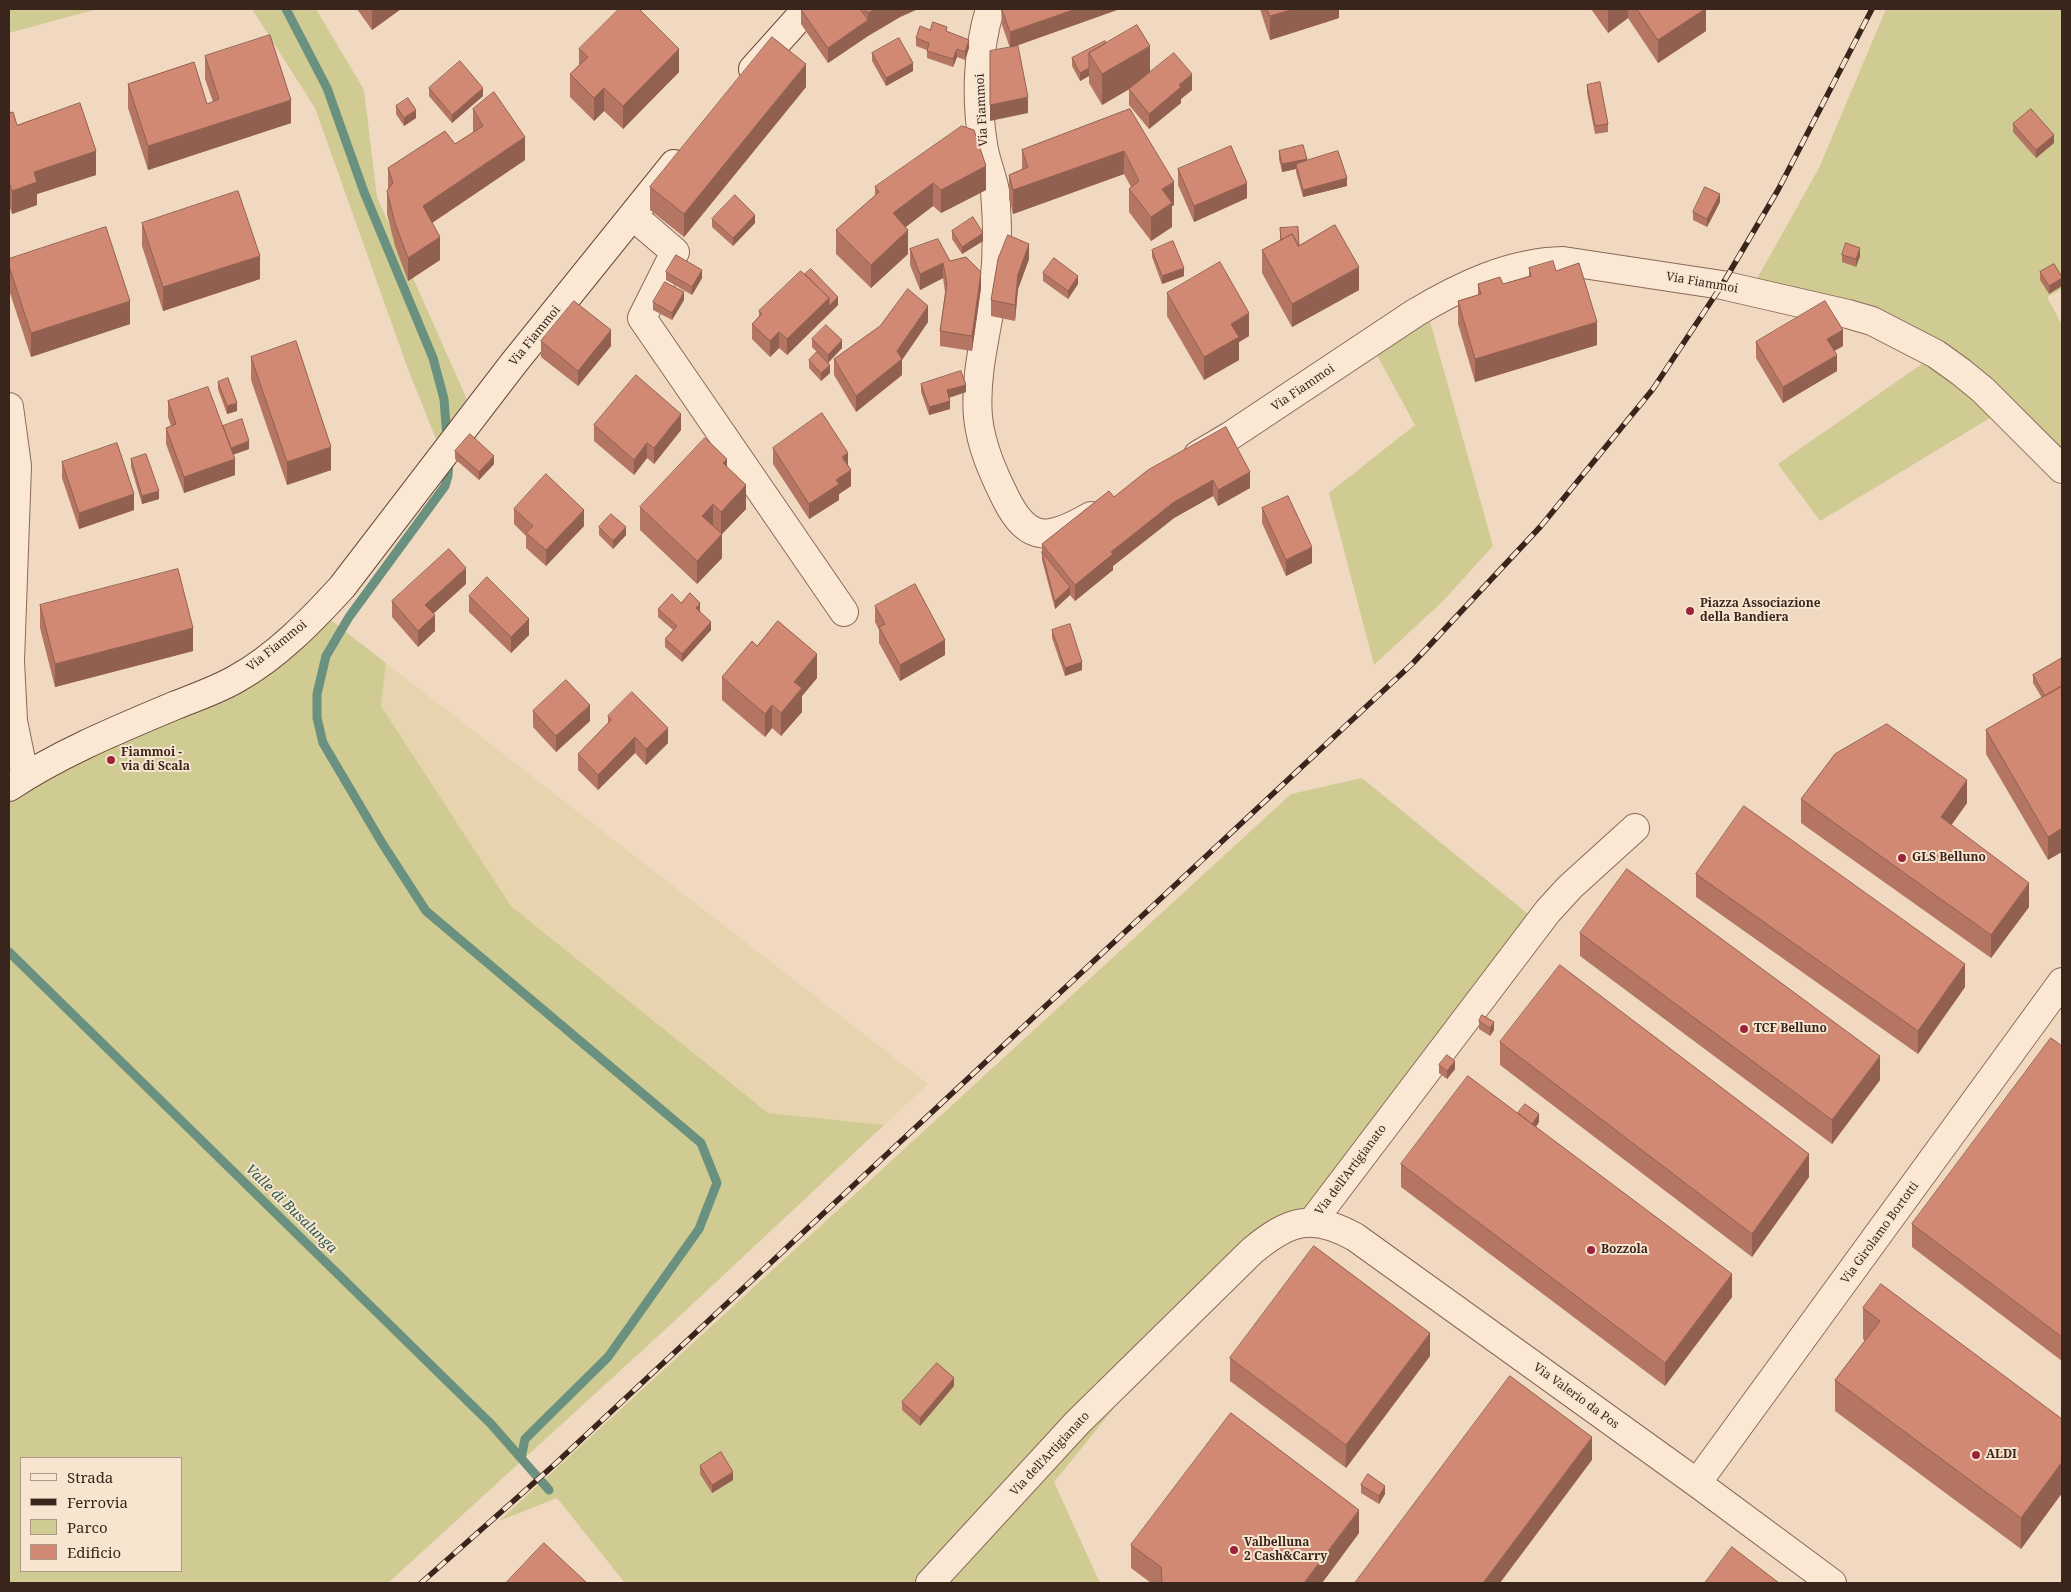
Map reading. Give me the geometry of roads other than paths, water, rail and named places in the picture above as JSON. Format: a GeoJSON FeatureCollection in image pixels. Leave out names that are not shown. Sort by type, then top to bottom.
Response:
{"type":"FeatureCollection","features":[{"type":"Feature","properties":{"kind":"street"},"geometry":{"type":"LineString","coordinates":[[734,90],[796,21],[810,9]]}},
{"type":"Feature","properties":{"kind":"street","name":"Via Fiammoi"},"geometry":{"type":"LineString","coordinates":[[990,9],[981,50],[978,87],[983,144],[994,191],[997,232],[995,274],[977,391],[978,418],[984,446],[994,475],[1015,516],[1022,525],[1035,531],[1048,533],[1061,531],[1115,502]]}},
{"type":"Feature","properties":{"kind":"street","name":"Via Fiammoi"},"geometry":{"type":"LineString","coordinates":[[9,407],[18,466],[10,661],[13,721],[20,760],[20,780],[120,729],[236,679],[263,661],[318,612],[342,588],[512,364],[692,142]]}},
{"type":"Feature","properties":{"kind":"street"},"geometry":{"type":"LineString","coordinates":[[632,216],[675,252],[642,318],[844,612]]}},
{"type":"Feature","properties":{"kind":"street","name":"Via Fiammoi"},"geometry":{"type":"LineString","coordinates":[[1172,469],[1230,436],[1415,313],[1446,295],[1516,266],[1539,262],[1563,261],[1722,285],[1848,314],[1872,322],[1936,354],[1961,372],[1983,390],[2062,468]]}},
{"type":"Feature","properties":{"kind":"street","name":"Via dell'Artigianato"},"geometry":{"type":"LineString","coordinates":[[930,1583],[1077,1423],[1252,1251],[1281,1230],[1296,1224],[1312,1222],[1538,923],[1570,887],[1635,828]]}},
{"type":"Feature","properties":{"kind":"street","name":"Via Girolamo Bortotti"},"geometry":{"type":"LineString","coordinates":[[1698,1483],[2062,982]]}},
{"type":"Feature","properties":{"kind":"street","name":"Via Valerio da Pos"},"geometry":{"type":"LineString","coordinates":[[1312,1222],[1329,1224],[1356,1238],[1698,1483],[1832,1583]]}},
{"type":"Feature","properties":{"kind":"waterway"},"geometry":{"type":"LineString","coordinates":[[286,9],[327,88],[364,192],[433,358],[444,399],[447,439]]}},
{"type":"Feature","properties":{"kind":"waterway"},"geometry":{"type":"LineString","coordinates":[[449,460],[445,486],[349,617],[326,656],[317,694],[317,718],[323,743],[382,843],[426,911],[701,1143],[717,1183],[699,1229],[608,1357],[525,1439],[521,1458]]}},
{"type":"Feature","properties":{"kind":"waterway","name":"Valle di Busalunga"},"geometry":{"type":"LineString","coordinates":[[9,952],[491,1424],[549,1490]]}},
{"type":"Feature","properties":{"kind":"railway"},"geometry":{"type":"LineString","coordinates":[[421,1583],[554,1465],[1413,663],[1541,526],[1653,389],[1722,285],[1778,190],[1872,9]]}},
{"type":"Feature","properties":{"kind":"place","name":"Piazza Associazione della Bandiera"},"geometry":{"type":"Point","coordinates":[1690,611]}},
{"type":"Feature","properties":{"kind":"place","name":"Fiammoi - via di Scala"},"geometry":{"type":"Point","coordinates":[111,760]}},
{"type":"Feature","properties":{"kind":"place","name":"GLS Belluno"},"geometry":{"type":"Point","coordinates":[1902,858]}},
{"type":"Feature","properties":{"kind":"place","name":"TCF Belluno"},"geometry":{"type":"Point","coordinates":[1744,1029]}},
{"type":"Feature","properties":{"kind":"place","name":"Bozzola"},"geometry":{"type":"Point","coordinates":[1591,1250]}},
{"type":"Feature","properties":{"kind":"place","name":"ALDI"},"geometry":{"type":"Point","coordinates":[1976,1455]}},
{"type":"Feature","properties":{"kind":"place","name":"Valbelluna 2 Cash&Carry"},"geometry":{"type":"Point","coordinates":[1234,1550]}}]}
